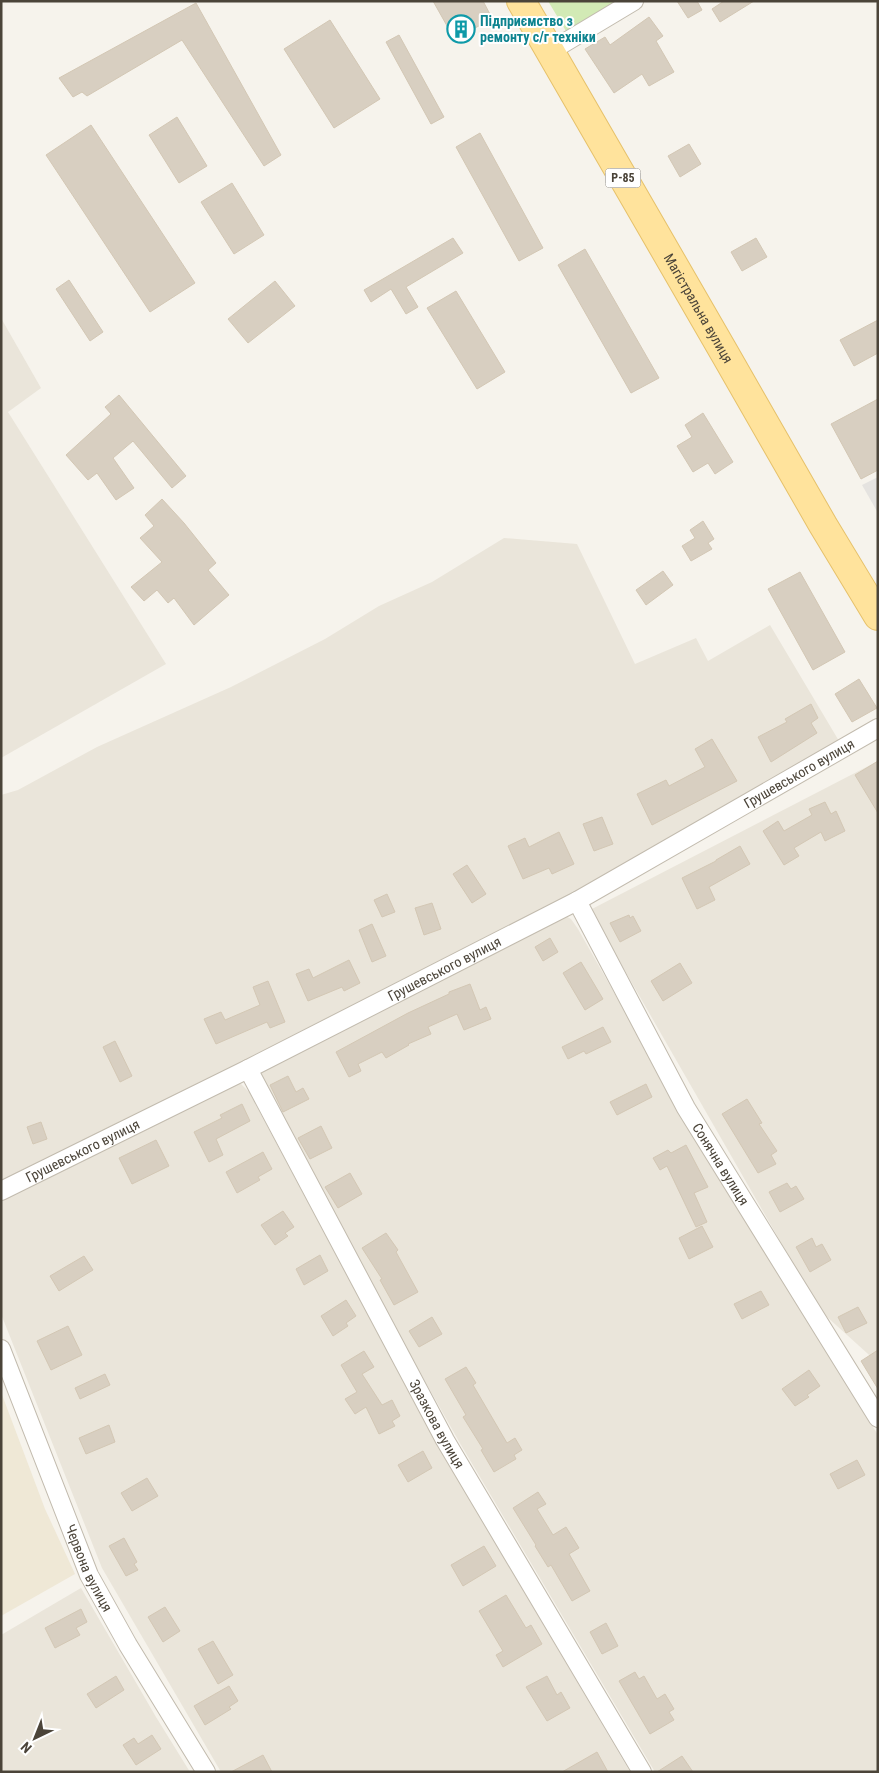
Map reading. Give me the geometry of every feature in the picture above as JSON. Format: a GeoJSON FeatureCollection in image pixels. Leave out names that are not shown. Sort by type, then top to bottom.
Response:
{"type":"FeatureCollection","features":[{"type":"Feature","properties":{"kind":"main road","name":"Магістральна вулиця"},"geometry":{"type":"LineString","coordinates":[[520,1],[823,525],[878,616]]}},
{"type":"Feature","properties":{"kind":"street"},"geometry":{"type":"LineString","coordinates":[[549,52],[634,1]]}},
{"type":"Feature","properties":{"kind":"street","name":"Грушевського вулиця"},"geometry":{"type":"LineString","coordinates":[[1,1191],[248,1069],[576,901],[878,728]]}},
{"type":"Feature","properties":{"kind":"street","name":"Сонячна вулиця"},"geometry":{"type":"LineString","coordinates":[[576,901],[686,1108],[878,1418]]}},
{"type":"Feature","properties":{"kind":"street","name":"Зразкова вулиця"},"geometry":{"type":"LineString","coordinates":[[248,1069],[445,1440],[642,1772]]}},
{"type":"Feature","properties":{"kind":"street","name":"Червона вулиця"},"geometry":{"type":"LineString","coordinates":[[1,1349],[88,1574],[128,1645],[206,1772]]}},
{"type":"Feature","properties":{"kind":"shaded area"},"geometry":{"type":"Polygon","coordinates":[[[1,318],[41,388],[8,412],[166,664],[1,758],[1,318]]]}},
{"type":"Feature","properties":{"kind":"shaded area"},"geometry":{"type":"Polygon","coordinates":[[[878,477],[878,513],[862,485],[878,477]]]}},
{"type":"Feature","properties":{"kind":"shaded area"},"geometry":{"type":"Polygon","coordinates":[[[504,538],[577,544],[635,664],[696,638],[708,661],[770,625],[839,741],[573,896],[1,1188],[1,795],[18,790],[97,747],[231,687],[325,639],[379,606],[432,582],[504,538]]]}},
{"type":"Feature","properties":{"kind":"shaded area"},"geometry":{"type":"Polygon","coordinates":[[[878,761],[878,1363],[826,1316],[795,1267],[590,910],[878,761]]]}},
{"type":"Feature","properties":{"kind":"shaded area"},"geometry":{"type":"Polygon","coordinates":[[[562,914],[571,919],[578,929],[723,1185],[878,1435],[878,1772],[655,1772],[461,1445],[258,1085],[258,1068],[562,914]]]}},
{"type":"Feature","properties":{"kind":"shaded area"},"geometry":{"type":"Polygon","coordinates":[[[241,1084],[249,1092],[436,1442],[630,1772],[221,1772],[102,1568],[1,1314],[1,1198],[228,1085],[241,1084]]]}},
{"type":"Feature","properties":{"kind":"shaded area"},"geometry":{"type":"Polygon","coordinates":[[[1,1392],[45,1509],[75,1574],[1,1616],[1,1392]]]}},
{"type":"Feature","properties":{"kind":"shaded area"},"geometry":{"type":"Polygon","coordinates":[[[81,1588],[190,1772],[1,1772],[1,1635],[81,1588]]]}},
{"type":"Feature","properties":{"kind":"green space"},"geometry":{"type":"Polygon","coordinates":[[[548,1],[616,1],[566,31],[548,1]]]}},
{"type":"Feature","properties":{"kind":"building","name":"Підприємство з ремонту с/г техніки"},"geometry":{"type":"Polygon","coordinates":[[[433,1],[483,1],[492,18],[455,40],[433,1]]]}},
{"type":"Feature","properties":{"kind":"building"},"geometry":{"type":"Polygon","coordinates":[[[677,1],[697,1],[702,10],[688,18],[677,1]]]}},
{"type":"Feature","properties":{"kind":"building"},"geometry":{"type":"Polygon","coordinates":[[[724,1],[754,1],[720,22],[712,9],[724,1]]]}},
{"type":"Feature","properties":{"kind":"building"},"geometry":{"type":"Polygon","coordinates":[[[196,3],[281,155],[264,166],[182,40],[87,96],[82,92],[73,97],[59,78],[196,3]]]}},
{"type":"Feature","properties":{"kind":"building"},"geometry":{"type":"Polygon","coordinates":[[[649,17],[663,36],[656,41],[674,72],[649,86],[642,74],[614,93],[585,49],[605,37],[610,45],[649,17]]]}},
{"type":"Feature","properties":{"kind":"building"},"geometry":{"type":"Polygon","coordinates":[[[330,20],[380,99],[334,128],[284,49],[330,20]]]}},
{"type":"Feature","properties":{"kind":"building"},"geometry":{"type":"Polygon","coordinates":[[[399,35],[444,117],[431,124],[386,42],[399,35]]]}},
{"type":"Feature","properties":{"kind":"building"},"geometry":{"type":"Polygon","coordinates":[[[177,117],[207,166],[179,183],[149,135],[177,117]]]}},
{"type":"Feature","properties":{"kind":"building"},"geometry":{"type":"Polygon","coordinates":[[[91,125],[195,283],[150,312],[46,155],[91,125]]]}},
{"type":"Feature","properties":{"kind":"building"},"geometry":{"type":"Polygon","coordinates":[[[480,133],[543,248],[519,261],[456,147],[480,133]]]}},
{"type":"Feature","properties":{"kind":"building"},"geometry":{"type":"Polygon","coordinates":[[[689,144],[701,164],[680,177],[668,156],[689,144]]]}},
{"type":"Feature","properties":{"kind":"building"},"geometry":{"type":"Polygon","coordinates":[[[232,183],[264,235],[234,254],[201,202],[232,183]]]}},
{"type":"Feature","properties":{"kind":"building"},"geometry":{"type":"Polygon","coordinates":[[[453,238],[463,253],[406,287],[418,307],[406,314],[391,289],[371,302],[364,290],[453,238]]]}},
{"type":"Feature","properties":{"kind":"building"},"geometry":{"type":"Polygon","coordinates":[[[756,238],[767,257],[742,271],[731,252],[756,238]]]}},
{"type":"Feature","properties":{"kind":"building"},"geometry":{"type":"Polygon","coordinates":[[[585,249],[659,378],[631,393],[558,265],[585,249]]]}},
{"type":"Feature","properties":{"kind":"building"},"geometry":{"type":"Polygon","coordinates":[[[69,280],[103,332],[90,341],[56,289],[69,280]]]}},
{"type":"Feature","properties":{"kind":"building"},"geometry":{"type":"Polygon","coordinates":[[[275,281],[295,306],[248,343],[228,319],[275,281]]]}},
{"type":"Feature","properties":{"kind":"building"},"geometry":{"type":"Polygon","coordinates":[[[456,291],[505,372],[477,389],[427,308],[456,291]]]}},
{"type":"Feature","properties":{"kind":"building"},"geometry":{"type":"Polygon","coordinates":[[[878,320],[878,353],[854,366],[840,340],[878,320]]]}},
{"type":"Feature","properties":{"kind":"building"},"geometry":{"type":"Polygon","coordinates":[[[119,395],[186,476],[172,488],[133,441],[113,458],[134,488],[116,500],[97,473],[88,480],[66,455],[111,414],[105,407],[119,395]]]}},
{"type":"Feature","properties":{"kind":"building"},"geometry":{"type":"Polygon","coordinates":[[[878,399],[878,470],[861,479],[831,424],[878,399]]]}},
{"type":"Feature","properties":{"kind":"building"},"geometry":{"type":"Polygon","coordinates":[[[703,413],[733,462],[715,474],[708,463],[693,472],[677,446],[692,437],[685,425],[703,413]]]}},
{"type":"Feature","properties":{"kind":"building"},"geometry":{"type":"Polygon","coordinates":[[[162,499],[216,563],[208,570],[229,595],[194,625],[174,598],[168,603],[157,590],[144,601],[131,587],[162,562],[140,538],[154,526],[145,515],[162,499]]]}},
{"type":"Feature","properties":{"kind":"building"},"geometry":{"type":"Polygon","coordinates":[[[703,521],[714,539],[708,543],[712,549],[691,561],[682,546],[695,538],[690,530],[703,521]]]}},
{"type":"Feature","properties":{"kind":"building"},"geometry":{"type":"Polygon","coordinates":[[[663,571],[673,585],[646,605],[636,590],[663,571]]]}},
{"type":"Feature","properties":{"kind":"building"},"geometry":{"type":"Polygon","coordinates":[[[800,572],[845,652],[813,670],[768,589],[800,572]]]}},
{"type":"Feature","properties":{"kind":"building"},"geometry":{"type":"Polygon","coordinates":[[[859,679],[877,708],[852,722],[835,694],[859,679]]]}},
{"type":"Feature","properties":{"kind":"building"},"geometry":{"type":"Polygon","coordinates":[[[811,704],[818,718],[811,723],[817,733],[771,762],[758,737],[787,722],[785,719],[811,704]]]}},
{"type":"Feature","properties":{"kind":"building"},"geometry":{"type":"Polygon","coordinates":[[[712,739],[737,781],[652,825],[637,794],[666,780],[669,786],[705,767],[695,749],[712,739]]]}},
{"type":"Feature","properties":{"kind":"building"},"geometry":{"type":"Polygon","coordinates":[[[878,761],[878,813],[855,775],[878,761]]]}},
{"type":"Feature","properties":{"kind":"building"},"geometry":{"type":"Polygon","coordinates":[[[825,802],[831,814],[836,811],[845,831],[825,841],[821,832],[794,848],[799,856],[784,865],[763,831],[778,821],[784,831],[812,815],[809,809],[825,802]]]}},
{"type":"Feature","properties":{"kind":"building"},"geometry":{"type":"Polygon","coordinates":[[[602,817],[613,844],[594,851],[583,824],[602,817]]]}},
{"type":"Feature","properties":{"kind":"building"},"geometry":{"type":"Polygon","coordinates":[[[559,832],[574,864],[552,874],[549,868],[523,879],[508,846],[525,838],[529,847],[559,832]]]}},
{"type":"Feature","properties":{"kind":"building"},"geometry":{"type":"Polygon","coordinates":[[[740,846],[750,864],[709,887],[715,900],[697,909],[682,878],[716,861],[740,846]]]}},
{"type":"Feature","properties":{"kind":"building"},"geometry":{"type":"Polygon","coordinates":[[[467,865],[486,894],[472,903],[453,874],[467,865]]]}},
{"type":"Feature","properties":{"kind":"building"},"geometry":{"type":"Polygon","coordinates":[[[387,894],[395,912],[382,917],[374,900],[387,894]]]}},
{"type":"Feature","properties":{"kind":"building"},"geometry":{"type":"Polygon","coordinates":[[[432,903],[441,929],[424,935],[415,908],[432,903]]]}},
{"type":"Feature","properties":{"kind":"building"},"geometry":{"type":"Polygon","coordinates":[[[629,915],[630,918],[633,916],[641,931],[620,942],[610,923],[629,915]]]}},
{"type":"Feature","properties":{"kind":"building"},"geometry":{"type":"Polygon","coordinates":[[[372,924],[386,956],[372,962],[359,930],[372,924]]]}},
{"type":"Feature","properties":{"kind":"building"},"geometry":{"type":"Polygon","coordinates":[[[550,938],[558,952],[543,961],[535,947],[550,938]]]}},
{"type":"Feature","properties":{"kind":"building"},"geometry":{"type":"Polygon","coordinates":[[[349,960],[360,983],[344,991],[342,987],[308,1001],[296,974],[309,969],[313,978],[349,960]]]}},
{"type":"Feature","properties":{"kind":"building"},"geometry":{"type":"Polygon","coordinates":[[[581,962],[603,999],[585,1010],[563,973],[581,962]]]}},
{"type":"Feature","properties":{"kind":"building"},"geometry":{"type":"Polygon","coordinates":[[[680,963],[692,983],[663,1001],[651,981],[680,963]]]}},
{"type":"Feature","properties":{"kind":"building"},"geometry":{"type":"Polygon","coordinates":[[[268,981],[285,1022],[270,1028],[267,1022],[216,1044],[204,1019],[221,1012],[225,1020],[260,1005],[253,987],[268,981]]]}},
{"type":"Feature","properties":{"kind":"building"},"geometry":{"type":"Polygon","coordinates":[[[470,984],[480,1010],[486,1007],[491,1019],[464,1030],[457,1014],[428,1027],[431,1034],[408,1044],[386,1058],[382,1052],[358,1064],[361,1071],[349,1077],[336,1052],[408,1013],[449,994],[449,992],[470,984]]]}},
{"type":"Feature","properties":{"kind":"building"},"geometry":{"type":"Polygon","coordinates":[[[603,1027],[611,1042],[586,1054],[584,1051],[568,1059],[562,1047],[603,1027]]]}},
{"type":"Feature","properties":{"kind":"building"},"geometry":{"type":"Polygon","coordinates":[[[115,1041],[132,1076],[120,1082],[103,1047],[115,1041]]]}},
{"type":"Feature","properties":{"kind":"building"},"geometry":{"type":"Polygon","coordinates":[[[288,1076],[296,1092],[303,1088],[309,1099],[283,1112],[270,1085],[288,1076]]]}},
{"type":"Feature","properties":{"kind":"building"},"geometry":{"type":"Polygon","coordinates":[[[646,1084],[652,1097],[617,1115],[610,1102],[646,1084]]]}},
{"type":"Feature","properties":{"kind":"building"},"geometry":{"type":"Polygon","coordinates":[[[747,1099],[762,1123],[759,1124],[777,1151],[771,1155],[776,1164],[758,1173],[722,1114],[747,1099]]]}},
{"type":"Feature","properties":{"kind":"building"},"geometry":{"type":"Polygon","coordinates":[[[242,1104],[250,1121],[216,1139],[223,1155],[209,1162],[194,1132],[222,1118],[220,1115],[242,1104]]]}},
{"type":"Feature","properties":{"kind":"building"},"geometry":{"type":"Polygon","coordinates":[[[41,1122],[47,1139],[33,1144],[27,1127],[41,1122]]]}},
{"type":"Feature","properties":{"kind":"building"},"geometry":{"type":"Polygon","coordinates":[[[321,1126],[332,1148],[310,1159],[298,1138],[321,1126]]]}},
{"type":"Feature","properties":{"kind":"building"},"geometry":{"type":"Polygon","coordinates":[[[156,1140],[169,1166],[132,1184],[119,1158],[156,1140]]]}},
{"type":"Feature","properties":{"kind":"building"},"geometry":{"type":"Polygon","coordinates":[[[686,1145],[708,1187],[694,1193],[707,1222],[696,1227],[667,1166],[660,1170],[653,1158],[668,1150],[671,1153],[686,1145]]]}},
{"type":"Feature","properties":{"kind":"building"},"geometry":{"type":"Polygon","coordinates":[[[263,1152],[272,1169],[258,1177],[260,1180],[237,1193],[226,1172],[263,1152]]]}},
{"type":"Feature","properties":{"kind":"building"},"geometry":{"type":"Polygon","coordinates":[[[350,1173],[362,1194],[338,1208],[325,1187],[350,1173]]]}},
{"type":"Feature","properties":{"kind":"building"},"geometry":{"type":"Polygon","coordinates":[[[787,1183],[791,1189],[796,1186],[804,1199],[780,1212],[769,1192],[787,1183]]]}},
{"type":"Feature","properties":{"kind":"building"},"geometry":{"type":"Polygon","coordinates":[[[283,1211],[294,1227],[285,1233],[288,1236],[275,1245],[261,1225],[283,1211]]]}},
{"type":"Feature","properties":{"kind":"building"},"geometry":{"type":"Polygon","coordinates":[[[702,1226],[713,1247],[689,1259],[679,1238],[702,1226]]]}},
{"type":"Feature","properties":{"kind":"building"},"geometry":{"type":"Polygon","coordinates":[[[386,1233],[398,1250],[396,1252],[418,1292],[394,1305],[380,1280],[382,1279],[362,1248],[386,1233]]]}},
{"type":"Feature","properties":{"kind":"building"},"geometry":{"type":"Polygon","coordinates":[[[812,1238],[816,1247],[822,1244],[831,1260],[810,1272],[796,1247],[812,1238]]]}},
{"type":"Feature","properties":{"kind":"building"},"geometry":{"type":"Polygon","coordinates":[[[320,1255],[328,1271],[304,1285],[296,1269],[320,1255]]]}},
{"type":"Feature","properties":{"kind":"building"},"geometry":{"type":"Polygon","coordinates":[[[84,1256],[93,1270],[59,1291],[50,1276],[84,1256]]]}},
{"type":"Feature","properties":{"kind":"building"},"geometry":{"type":"Polygon","coordinates":[[[761,1291],[769,1305],[742,1319],[734,1304],[761,1291]]]}},
{"type":"Feature","properties":{"kind":"building"},"geometry":{"type":"Polygon","coordinates":[[[346,1300],[356,1316],[346,1323],[348,1326],[333,1336],[321,1316],[346,1300]]]}},
{"type":"Feature","properties":{"kind":"building"},"geometry":{"type":"Polygon","coordinates":[[[858,1307],[867,1323],[846,1333],[838,1317],[858,1307]]]}},
{"type":"Feature","properties":{"kind":"building"},"geometry":{"type":"Polygon","coordinates":[[[432,1317],[442,1334],[419,1347],[409,1331],[432,1317]]]}},
{"type":"Feature","properties":{"kind":"building"},"geometry":{"type":"Polygon","coordinates":[[[68,1326],[82,1355],[51,1370],[37,1341],[68,1326]]]}},
{"type":"Feature","properties":{"kind":"building"},"geometry":{"type":"Polygon","coordinates":[[[878,1350],[878,1389],[861,1361],[878,1350]]]}},
{"type":"Feature","properties":{"kind":"building"},"geometry":{"type":"Polygon","coordinates":[[[364,1351],[374,1367],[362,1374],[382,1405],[392,1400],[400,1416],[392,1421],[395,1426],[379,1434],[366,1407],[355,1414],[345,1399],[357,1392],[341,1365],[364,1351]]]}},
{"type":"Feature","properties":{"kind":"building"},"geometry":{"type":"Polygon","coordinates":[[[466,1367],[476,1383],[473,1385],[507,1443],[515,1438],[522,1450],[514,1455],[516,1459],[494,1472],[481,1450],[483,1449],[463,1417],[466,1415],[445,1379],[466,1367]]]}},
{"type":"Feature","properties":{"kind":"building"},"geometry":{"type":"Polygon","coordinates":[[[809,1370],[820,1386],[807,1395],[809,1397],[795,1406],[782,1389],[809,1370]]]}},
{"type":"Feature","properties":{"kind":"building"},"geometry":{"type":"Polygon","coordinates":[[[105,1374],[110,1385],[80,1399],[75,1388],[105,1374]]]}},
{"type":"Feature","properties":{"kind":"building"},"geometry":{"type":"Polygon","coordinates":[[[109,1425],[115,1442],[86,1454],[79,1438],[109,1425]]]}},
{"type":"Feature","properties":{"kind":"building"},"geometry":{"type":"Polygon","coordinates":[[[423,1451],[432,1468],[408,1482],[398,1465],[423,1451]]]}},
{"type":"Feature","properties":{"kind":"building"},"geometry":{"type":"Polygon","coordinates":[[[857,1460],[865,1475],[838,1489],[830,1474],[857,1460]]]}},
{"type":"Feature","properties":{"kind":"building"},"geometry":{"type":"Polygon","coordinates":[[[147,1478],[158,1496],[132,1511],[121,1493],[147,1478]]]}},
{"type":"Feature","properties":{"kind":"building"},"geometry":{"type":"Polygon","coordinates":[[[538,1492],[546,1504],[537,1509],[553,1535],[566,1527],[579,1548],[569,1554],[590,1591],[572,1601],[551,1565],[548,1567],[513,1508],[538,1492]]]}},
{"type":"Feature","properties":{"kind":"building"},"geometry":{"type":"Polygon","coordinates":[[[124,1538],[137,1562],[134,1564],[138,1570],[126,1576],[109,1546],[124,1538]]]}},
{"type":"Feature","properties":{"kind":"building"},"geometry":{"type":"Polygon","coordinates":[[[484,1546],[496,1566],[463,1586],[451,1565],[484,1546]]]}},
{"type":"Feature","properties":{"kind":"building"},"geometry":{"type":"Polygon","coordinates":[[[506,1595],[526,1628],[531,1625],[542,1644],[503,1667],[496,1655],[503,1651],[479,1611],[506,1595]]]}},
{"type":"Feature","properties":{"kind":"building"},"geometry":{"type":"Polygon","coordinates":[[[165,1607],[180,1631],[163,1642],[148,1617],[165,1607]]]}},
{"type":"Feature","properties":{"kind":"building"},"geometry":{"type":"Polygon","coordinates":[[[81,1609],[87,1622],[76,1628],[80,1635],[55,1648],[45,1628],[81,1609]]]}},
{"type":"Feature","properties":{"kind":"building"},"geometry":{"type":"Polygon","coordinates":[[[606,1623],[618,1646],[602,1654],[590,1632],[606,1623]]]}},
{"type":"Feature","properties":{"kind":"building"},"geometry":{"type":"Polygon","coordinates":[[[213,1641],[233,1675],[218,1684],[198,1649],[213,1641]]]}},
{"type":"Feature","properties":{"kind":"building"},"geometry":{"type":"Polygon","coordinates":[[[635,1672],[639,1679],[644,1676],[657,1699],[665,1694],[674,1709],[669,1712],[674,1720],[650,1734],[619,1681],[635,1672]]]}},
{"type":"Feature","properties":{"kind":"building"},"geometry":{"type":"Polygon","coordinates":[[[116,1676],[124,1690],[96,1708],[87,1694],[116,1676]]]}},
{"type":"Feature","properties":{"kind":"building"},"geometry":{"type":"Polygon","coordinates":[[[547,1676],[557,1695],[561,1692],[570,1708],[547,1721],[526,1687],[547,1676]]]}},
{"type":"Feature","properties":{"kind":"building"},"geometry":{"type":"Polygon","coordinates":[[[229,1686],[238,1701],[229,1707],[231,1709],[205,1725],[194,1706],[229,1686]]]}},
{"type":"Feature","properties":{"kind":"building"},"geometry":{"type":"Polygon","coordinates":[[[152,1735],[161,1749],[136,1765],[123,1745],[134,1738],[138,1744],[152,1735]]]}},
{"type":"Feature","properties":{"kind":"building"},"geometry":{"type":"Polygon","coordinates":[[[597,1752],[608,1772],[562,1772],[597,1752]]]}},
{"type":"Feature","properties":{"kind":"building"},"geometry":{"type":"Polygon","coordinates":[[[263,1755],[272,1772],[231,1772],[263,1755]]]}},
{"type":"Feature","properties":{"kind":"building"},"geometry":{"type":"Polygon","coordinates":[[[682,1756],[693,1772],[657,1772],[682,1756]]]}},
{"type":"Feature","properties":{"kind":"place","name":"Підприємство з ремонту с/г техніки"},"geometry":{"type":"Point","coordinates":[461,29]}}]}
